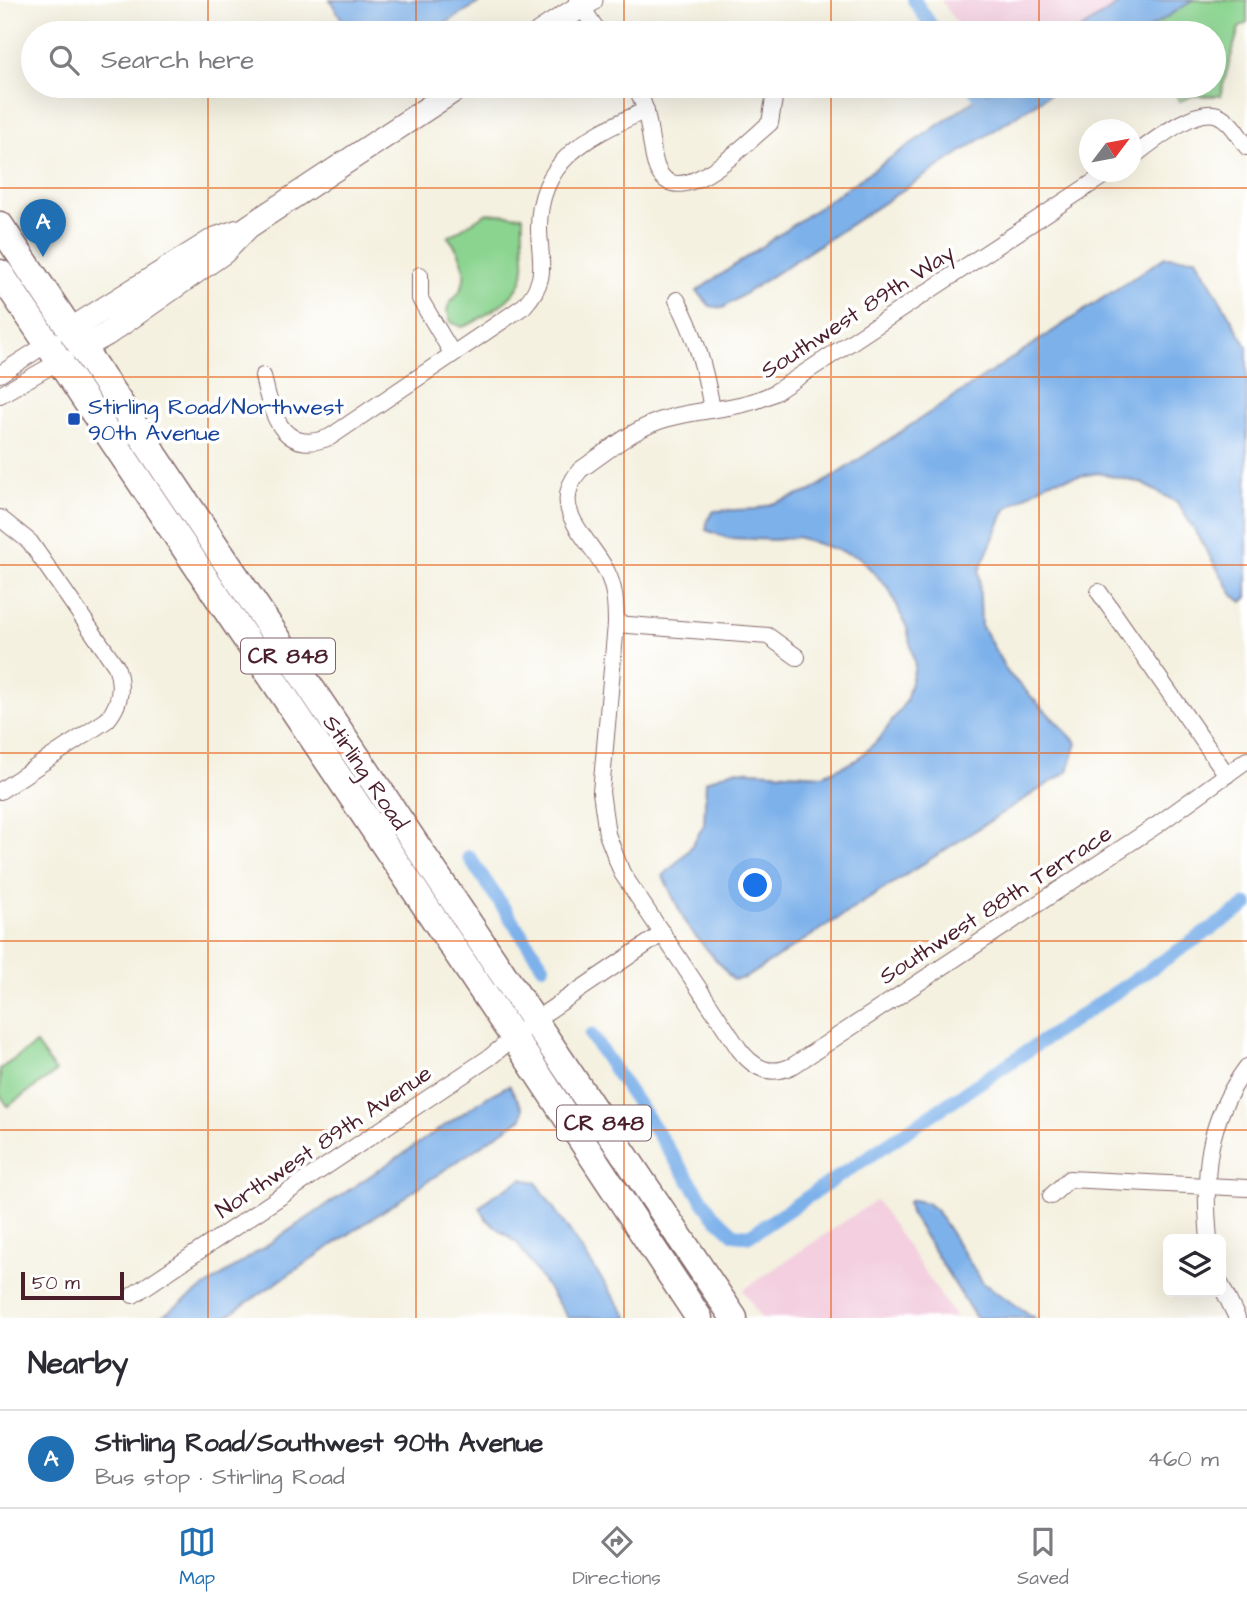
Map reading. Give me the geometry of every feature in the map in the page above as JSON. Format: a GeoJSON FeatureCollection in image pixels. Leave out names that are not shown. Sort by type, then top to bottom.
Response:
{"type":"FeatureCollection","features":[{"type":"Feature","properties":{"kind":"main road","name":"Stirling Road"},"geometry":{"type":"LineString","coordinates":[[0,225],[65,345],[389,853],[699,1318]]}},
{"type":"Feature","properties":{"kind":"main road","name":"Stirling Road"},"geometry":{"type":"LineString","coordinates":[[0,273],[65,345],[535,1020],[734,1318]]}},
{"type":"Feature","properties":{"kind":"main road"},"geometry":{"type":"LineString","coordinates":[[389,853],[406,833]]}},
{"type":"Feature","properties":{"kind":"street"},"geometry":{"type":"LineString","coordinates":[[557,21],[583,2],[593,21]]}},
{"type":"Feature","properties":{"kind":"street"},"geometry":{"type":"LineString","coordinates":[[0,374],[65,345],[107,334],[223,252],[248,227],[443,98]]}},
{"type":"Feature","properties":{"kind":"street"},"geometry":{"type":"LineString","coordinates":[[640,98],[646,110],[654,159],[661,177],[666,182],[683,184],[704,177],[770,123],[774,98]]}},
{"type":"Feature","properties":{"kind":"street"},"geometry":{"type":"LineString","coordinates":[[263,376],[270,409],[286,431],[301,443],[314,442],[330,437],[524,306],[537,289],[542,269],[539,229],[541,203],[552,178],[572,150],[603,130],[646,110]]}},
{"type":"Feature","properties":{"kind":"street"},"geometry":{"type":"LineString","coordinates":[[1142,150],[1193,117],[1212,114],[1231,125],[1247,147]]}},
{"type":"Feature","properties":{"kind":"street","name":"Southwest 89th Way"},"geometry":{"type":"LineString","coordinates":[[762,1070],[747,1060],[622,873],[610,844],[603,814],[603,764],[616,624],[612,586],[606,570],[569,512],[567,499],[572,479],[580,470],[644,428],[667,418],[742,406],[774,393],[1094,182]]}},
{"type":"Feature","properties":{"kind":"street"},"geometry":{"type":"LineString","coordinates":[[420,275],[420,299],[453,353]]}},
{"type":"Feature","properties":{"kind":"street"},"geometry":{"type":"LineString","coordinates":[[677,300],[688,321],[703,363],[712,409]]}},
{"type":"Feature","properties":{"kind":"street"},"geometry":{"type":"LineString","coordinates":[[0,395],[65,345]]}},
{"type":"Feature","properties":{"kind":"street"},"geometry":{"type":"LineString","coordinates":[[0,518],[30,542],[108,655],[121,680],[115,711],[107,720],[0,791]]}},
{"type":"Feature","properties":{"kind":"street"},"geometry":{"type":"LineString","coordinates":[[1099,592],[1227,775]]}},
{"type":"Feature","properties":{"kind":"street"},"geometry":{"type":"LineString","coordinates":[[616,624],[768,636],[797,657]]}},
{"type":"Feature","properties":{"kind":"street","name":"Southwest 88th Terrace"},"geometry":{"type":"LineString","coordinates":[[762,1070],[777,1071],[794,1065],[1157,825],[1247,760]]}},
{"type":"Feature","properties":{"kind":"street","name":"Northwest 89th Avenue"},"geometry":{"type":"LineString","coordinates":[[133,1295],[490,1057],[535,1020],[663,933]]}},
{"type":"Feature","properties":{"kind":"street"},"geometry":{"type":"LineString","coordinates":[[1209,1234],[1205,1186],[1212,1137],[1220,1111],[1247,1067]]}},
{"type":"Feature","properties":{"kind":"street"},"geometry":{"type":"LineString","coordinates":[[1051,1196],[1069,1179],[1247,1188]]}},
{"type":"Feature","properties":{"kind":"street"},"geometry":{"type":"LineString","coordinates":[[1226,1295],[1237,1318]]}},
{"type":"Feature","properties":{"kind":"shaded area"},"geometry":{"type":"Polygon","coordinates":[[[941,0],[1135,0],[1103,21],[955,21],[941,0]]]}},
{"type":"Feature","properties":{"kind":"shaded area"},"geometry":{"type":"Polygon","coordinates":[[[876,1200],[956,1318],[761,1318],[743,1290],[876,1200]]]}},
{"type":"Feature","properties":{"kind":"green space"},"geometry":{"type":"Polygon","coordinates":[[[1193,0],[1247,0],[1247,23],[1239,28],[1226,75],[1226,21],[1161,21],[1193,0]]]}},
{"type":"Feature","properties":{"kind":"green space"},"geometry":{"type":"Polygon","coordinates":[[[487,213],[523,216],[524,271],[515,291],[505,301],[476,321],[461,327],[451,322],[447,310],[460,291],[464,277],[463,262],[448,237],[487,213]]]}},
{"type":"Feature","properties":{"kind":"green space"},"geometry":{"type":"Polygon","coordinates":[[[36,1044],[56,1072],[8,1106],[0,1095],[0,1069],[36,1044]]]}},
{"type":"Feature","properties":{"kind":"water"},"geometry":{"type":"Polygon","coordinates":[[[330,0],[483,0],[449,21],[343,21],[330,0]]]}},
{"type":"Feature","properties":{"kind":"water"},"geometry":{"type":"Polygon","coordinates":[[[1125,0],[1193,0],[1161,21],[1093,21],[1125,0]]]}},
{"type":"Feature","properties":{"kind":"water"},"geometry":{"type":"Polygon","coordinates":[[[978,98],[1044,98],[723,308],[710,306],[697,291],[978,98]]]}},
{"type":"Feature","properties":{"kind":"water"},"geometry":{"type":"Polygon","coordinates":[[[1165,257],[1196,258],[1247,346],[1247,597],[1242,602],[1233,595],[1178,503],[1141,483],[1098,473],[1050,481],[1006,509],[979,571],[981,625],[1008,673],[1077,743],[1068,771],[745,978],[733,980],[687,926],[663,876],[689,850],[704,825],[706,781],[734,770],[823,775],[857,760],[880,738],[906,701],[915,666],[907,628],[889,589],[859,557],[797,537],[775,540],[727,538],[706,530],[708,519],[714,511],[756,509],[811,491],[1165,257]]]}},
{"type":"Feature","properties":{"kind":"water"},"geometry":{"type":"Polygon","coordinates":[[[509,1085],[523,1109],[522,1118],[224,1318],[159,1318],[490,1095],[509,1085]]]}},
{"type":"Feature","properties":{"kind":"water"},"geometry":{"type":"Polygon","coordinates":[[[522,1179],[536,1182],[628,1318],[568,1318],[517,1243],[486,1219],[480,1207],[492,1196],[522,1179]]]}},
{"type":"Feature","properties":{"kind":"water"},"geometry":{"type":"Polygon","coordinates":[[[913,1200],[927,1203],[936,1210],[983,1283],[1035,1318],[976,1318],[910,1213],[908,1202],[913,1200]]]}},
{"type":"Feature","properties":{"kind":"waterway"},"geometry":{"type":"LineString","coordinates":[[914,0],[928,21]]}},
{"type":"Feature","properties":{"kind":"waterway"},"geometry":{"type":"LineString","coordinates":[[469,857],[543,966]]}},
{"type":"Feature","properties":{"kind":"waterway"},"geometry":{"type":"LineString","coordinates":[[591,1035],[712,1214],[734,1234],[749,1236],[1247,905]]}},
{"type":"Feature","properties":{"kind":"place","name":"Stirling Road/Southwest 90th Avenue"},"geometry":{"type":"Point","coordinates":[43,257]}},
{"type":"Feature","properties":{"kind":"place","name":"Stirling Road/Northwest 90th Avenue"},"geometry":{"type":"Point","coordinates":[74,419]}}]}
